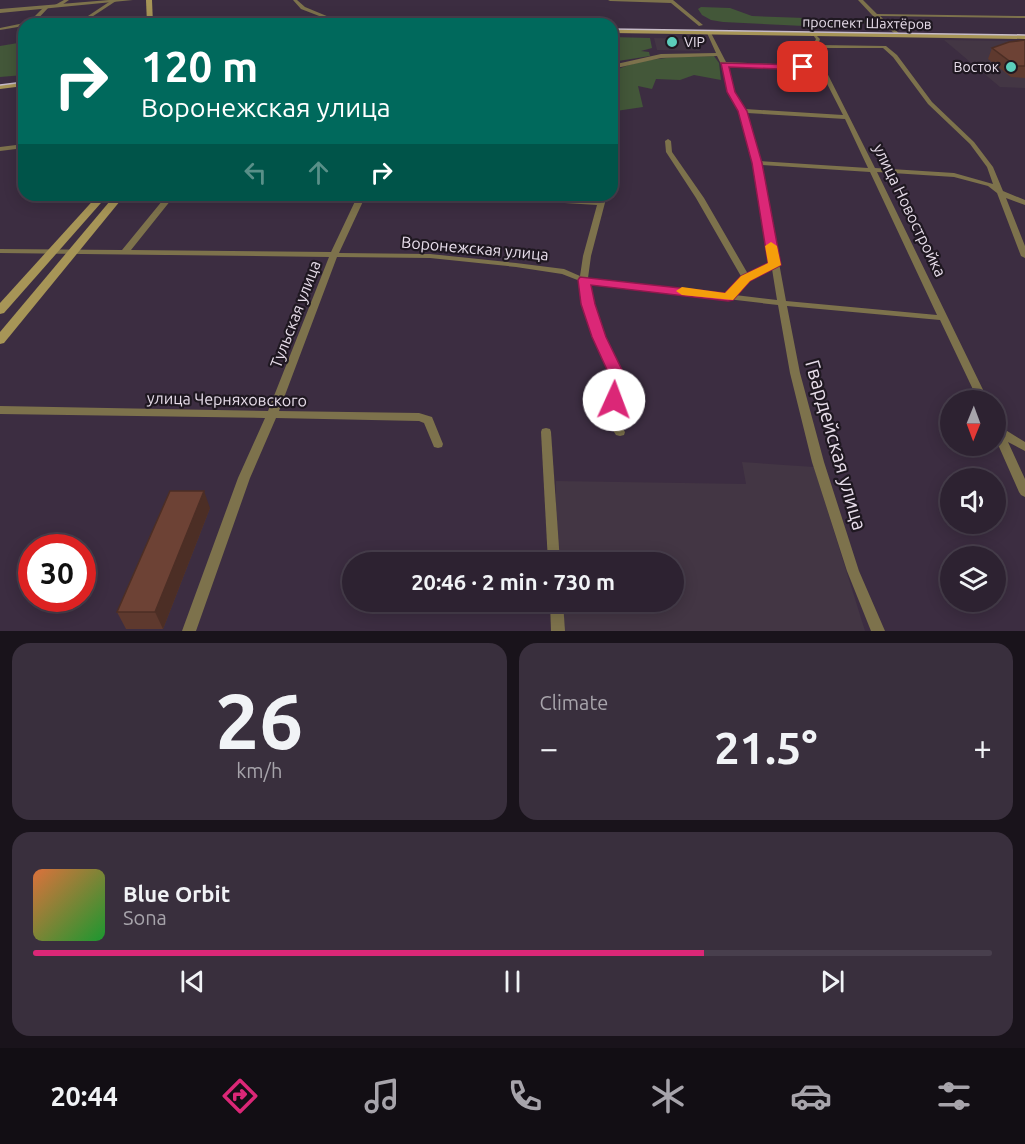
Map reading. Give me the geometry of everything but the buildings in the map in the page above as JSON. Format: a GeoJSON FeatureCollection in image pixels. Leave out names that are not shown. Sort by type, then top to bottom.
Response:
{"type":"FeatureCollection","features":[{"type":"Feature","properties":{"kind":"main road"},"geometry":{"type":"LineString","coordinates":[[149,0],[150,18]]}},
{"type":"Feature","properties":{"kind":"main road","name":"проспект Шахтёров"},"geometry":{"type":"LineString","coordinates":[[618,31],[1025,37]]}},
{"type":"Feature","properties":{"kind":"main road"},"geometry":{"type":"LineString","coordinates":[[0,81],[18,79]]}},
{"type":"Feature","properties":{"kind":"main road"},"geometry":{"type":"LineString","coordinates":[[0,87],[18,85]]}},
{"type":"Feature","properties":{"kind":"main road"},"geometry":{"type":"LineString","coordinates":[[0,310],[98,201]]}},
{"type":"Feature","properties":{"kind":"main road"},"geometry":{"type":"LineString","coordinates":[[0,340],[115,201]]}},
{"type":"Feature","properties":{"kind":"street"},"geometry":{"type":"LineString","coordinates":[[57,6],[67,0]]}},
{"type":"Feature","properties":{"kind":"street"},"geometry":{"type":"LineString","coordinates":[[0,11],[130,0]]}},
{"type":"Feature","properties":{"kind":"street"},"geometry":{"type":"LineString","coordinates":[[295,0],[303,8],[329,18]]}},
{"type":"Feature","properties":{"kind":"street"},"geometry":{"type":"LineString","coordinates":[[610,0],[671,1],[701,25]]}},
{"type":"Feature","properties":{"kind":"street"},"geometry":{"type":"LineString","coordinates":[[860,0],[899,36]]}},
{"type":"Feature","properties":{"kind":"street"},"geometry":{"type":"LineString","coordinates":[[88,18],[114,2]]}},
{"type":"Feature","properties":{"kind":"street"},"geometry":{"type":"LineString","coordinates":[[34,18],[47,7]]}},
{"type":"Feature","properties":{"kind":"street","name":"проспект Шахтёров"},"geometry":{"type":"LineString","coordinates":[[875,15],[1025,17]]}},
{"type":"Feature","properties":{"kind":"street"},"geometry":{"type":"LineString","coordinates":[[0,29],[18,26]]}},
{"type":"Feature","properties":{"kind":"street","name":"Гвардейская улица"},"geometry":{"type":"LineString","coordinates":[[709,33],[724,64],[731,92],[743,111],[757,163],[795,373],[818,462],[853,571],[879,631]]}},
{"type":"Feature","properties":{"kind":"street","name":"улица Новостройка"},"geometry":{"type":"LineString","coordinates":[[815,35],[818,39],[813,51],[873,169],[978,390]]}},
{"type":"Feature","properties":{"kind":"street"},"geometry":{"type":"LineString","coordinates":[[816,46],[886,48],[930,103],[972,143],[990,167],[1025,256]]}},
{"type":"Feature","properties":{"kind":"street"},"geometry":{"type":"LineString","coordinates":[[618,66],[661,56],[720,54]]}},
{"type":"Feature","properties":{"kind":"street"},"geometry":{"type":"LineString","coordinates":[[724,64],[822,68]]}},
{"type":"Feature","properties":{"kind":"street"},"geometry":{"type":"LineString","coordinates":[[743,111],[847,117]]}},
{"type":"Feature","properties":{"kind":"street"},"geometry":{"type":"LineString","coordinates":[[668,141],[669,152],[700,198],[746,278]]}},
{"type":"Feature","properties":{"kind":"street"},"geometry":{"type":"LineString","coordinates":[[0,149],[18,147]]}},
{"type":"Feature","properties":{"kind":"street"},"geometry":{"type":"LineString","coordinates":[[757,163],[954,175],[990,185],[1001,193],[1025,203]]}},
{"type":"Feature","properties":{"kind":"street"},"geometry":{"type":"LineString","coordinates":[[125,252],[166,201]]}},
{"type":"Feature","properties":{"kind":"street","name":"Тульская улица"},"geometry":{"type":"LineString","coordinates":[[189,631],[244,478],[272,415],[334,254],[359,201]]}},
{"type":"Feature","properties":{"kind":"street"},"geometry":{"type":"LineString","coordinates":[[602,201],[587,256],[584,280],[588,304],[599,337],[616,372],[614,400],[608,410],[608,416],[620,432]]}},
{"type":"Feature","properties":{"kind":"street","name":"Воронежская улица"},"geometry":{"type":"LineString","coordinates":[[0,251],[430,256],[488,261],[564,272],[584,280],[782,303],[944,318]]}},
{"type":"Feature","properties":{"kind":"street"},"geometry":{"type":"LineString","coordinates":[[728,297],[746,278],[775,265]]}},
{"type":"Feature","properties":{"kind":"street","name":"улица Черняховского"},"geometry":{"type":"LineString","coordinates":[[0,410],[419,417],[428,420],[438,444]]}},
{"type":"Feature","properties":{"kind":"street"},"geometry":{"type":"LineString","coordinates":[[546,432],[553,552]]}},
{"type":"Feature","properties":{"kind":"street"},"geometry":{"type":"LineString","coordinates":[[1006,435],[1025,447]]}},
{"type":"Feature","properties":{"kind":"street"},"geometry":{"type":"LineString","coordinates":[[1006,449],[1025,492]]}},
{"type":"Feature","properties":{"kind":"street"},"geometry":{"type":"LineString","coordinates":[[557,612],[558,631]]}},
{"type":"Feature","properties":{"kind":"shaded area"},"geometry":{"type":"Polygon","coordinates":[[[654,38],[695,39],[700,51],[657,50],[654,38]]]}},
{"type":"Feature","properties":{"kind":"shaded area"},"geometry":{"type":"Polygon","coordinates":[[[944,40],[1025,41],[1025,88],[1000,87],[944,40]]]}},
{"type":"Feature","properties":{"kind":"shaded area"},"geometry":{"type":"Polygon","coordinates":[[[742,462],[814,467],[865,631],[555,631],[556,612],[684,612],[684,552],[556,552],[556,481],[746,484],[742,462]]]}},
{"type":"Feature","properties":{"kind":"green space"},"geometry":{"type":"Polygon","coordinates":[[[701,7],[730,8],[752,16],[805,18],[826,22],[860,20],[870,22],[825,27],[723,22],[711,20],[702,15],[698,9],[701,7]]]}},
{"type":"Feature","properties":{"kind":"green space"},"geometry":{"type":"Polygon","coordinates":[[[618,37],[650,38],[652,48],[641,51],[649,52],[650,56],[618,61],[618,37]]]}},
{"type":"Feature","properties":{"kind":"green space"},"geometry":{"type":"Polygon","coordinates":[[[18,43],[18,76],[0,77],[0,46],[18,43]]]}},
{"type":"Feature","properties":{"kind":"green space"},"geometry":{"type":"Polygon","coordinates":[[[714,56],[719,63],[721,80],[694,75],[680,80],[656,79],[652,89],[638,86],[643,107],[618,111],[618,70],[649,60],[714,56]]]}},
{"type":"Feature","properties":{"kind":"tram line"},"geometry":{"type":"LineString","coordinates":[[618,29],[1025,35]]}},
{"type":"Feature","properties":{"kind":"tram line"},"geometry":{"type":"LineString","coordinates":[[0,85],[18,83]]}},
{"type":"Feature","properties":{"kind":"slow traffic"},"geometry":{"type":"LineString","coordinates":[[682,291],[728,297],[746,278],[775,265],[771,246]]}},
{"type":"Feature","properties":{"kind":"place","name":"VIP"},"geometry":{"type":"Point","coordinates":[672,42]}},
{"type":"Feature","properties":{"kind":"place","name":"Восток"},"geometry":{"type":"Point","coordinates":[1011,67]}},
{"type":"Feature","properties":{"kind":"route"},"geometry":{"type":"LineString","coordinates":[[614,400],[616,372],[599,337],[588,304],[584,280],[728,297],[746,278],[775,265],[757,163],[743,111],[731,92],[724,64],[803,67]]}}]}
